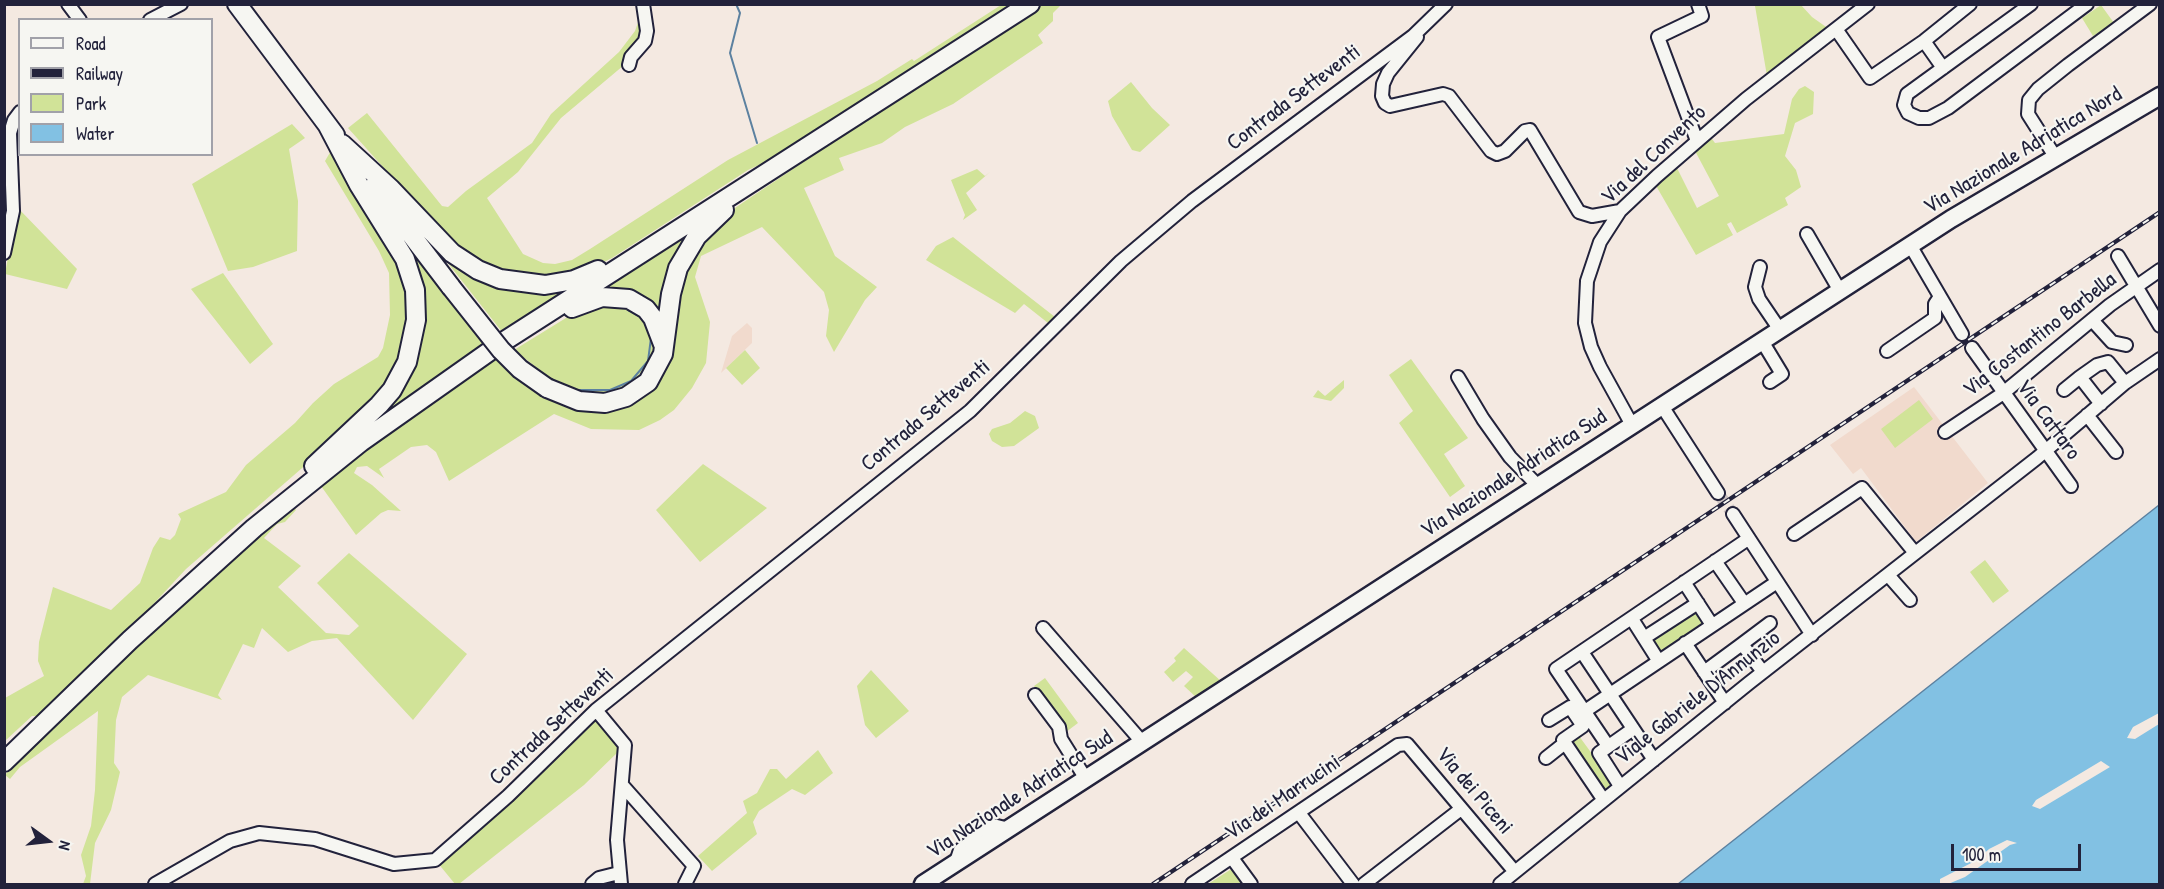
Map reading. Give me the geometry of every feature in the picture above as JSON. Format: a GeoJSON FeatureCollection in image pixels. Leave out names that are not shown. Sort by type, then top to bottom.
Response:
{"type":"FeatureCollection","features":[{"type":"Feature","properties":{"kind":"highway"},"geometry":{"type":"LineString","coordinates":[[237,4],[501,350],[525,373],[546,388],[568,398],[605,403],[622,399],[641,388],[653,375],[661,360],[674,280],[689,246],[705,227],[770,171]]}},
{"type":"Feature","properties":{"kind":"highway"},"geometry":{"type":"LineString","coordinates":[[664,346],[657,324],[646,309],[629,299],[611,296],[581,303],[518,342],[506,341],[1030,4]]}},
{"type":"Feature","properties":{"kind":"highway"},"geometry":{"type":"LineString","coordinates":[[254,528],[316,463],[379,405],[403,371],[415,334],[416,304],[405,259],[359,185],[328,126]]}},
{"type":"Feature","properties":{"kind":"highway"},"geometry":{"type":"LineString","coordinates":[[341,143],[391,189],[452,253],[469,265],[500,279],[535,285],[574,280],[680,228]]}},
{"type":"Feature","properties":{"kind":"highway"},"geometry":{"type":"LineString","coordinates":[[4,762],[130,640],[254,528],[361,442],[490,351]]}},
{"type":"Feature","properties":{"kind":"main road","name":"Via Nazionale Adriatica Nord"},"geometry":{"type":"LineString","coordinates":[[1910,245],[2160,96]]}},
{"type":"Feature","properties":{"kind":"main road","name":"Via Nazionale Adriatica Sud"},"geometry":{"type":"LineString","coordinates":[[923,885],[1910,245]]}},
{"type":"Feature","properties":{"kind":"street"},"geometry":{"type":"LineString","coordinates":[[68,4],[78,18]]}},
{"type":"Feature","properties":{"kind":"street"},"geometry":{"type":"LineString","coordinates":[[154,18],[181,4]]}},
{"type":"Feature","properties":{"kind":"street"},"geometry":{"type":"LineString","coordinates":[[629,65],[631,57],[645,41],[647,30],[643,4]]}},
{"type":"Feature","properties":{"kind":"street","name":"Contrada Setteventi"},"geometry":{"type":"LineString","coordinates":[[155,885],[230,842],[260,833],[315,839],[394,864],[433,860],[508,796],[596,710],[970,411],[1121,261],[1192,201],[1424,26],[1446,4]]}},
{"type":"Feature","properties":{"kind":"street"},"geometry":{"type":"LineString","coordinates":[[1697,141],[1658,37],[1702,16],[1698,4]]}},
{"type":"Feature","properties":{"kind":"street","name":"Via del Convento"},"geometry":{"type":"LineString","coordinates":[[1632,425],[1591,347],[1585,316],[1587,281],[1599,242],[1620,211],[1697,141],[1746,99],[1868,4]]}},
{"type":"Feature","properties":{"kind":"street"},"geometry":{"type":"LineString","coordinates":[[1836,29],[1870,78],[1924,41],[1970,4]]}},
{"type":"Feature","properties":{"kind":"street"},"geometry":{"type":"LineString","coordinates":[[2031,4],[1907,94],[1904,105],[1912,116],[1929,118],[1948,108],[2087,4]]}},
{"type":"Feature","properties":{"kind":"street"},"geometry":{"type":"LineString","coordinates":[[2056,158],[2028,114],[2029,100],[2038,89],[2068,65],[2150,4]]}},
{"type":"Feature","properties":{"kind":"street"},"geometry":{"type":"LineString","coordinates":[[1424,26],[1412,46],[1388,73],[1383,84],[1382,96],[1385,103],[1390,106],[1443,94],[1449,96],[1491,151],[1497,153],[1505,150],[1525,131],[1530,130],[1579,212],[1592,216],[1620,211]]}},
{"type":"Feature","properties":{"kind":"street"},"geometry":{"type":"LineString","coordinates":[[1924,41],[1943,68]]}},
{"type":"Feature","properties":{"kind":"street"},"geometry":{"type":"LineString","coordinates":[[4,253],[13,211],[10,133],[18,115]]}},
{"type":"Feature","properties":{"kind":"street"},"geometry":{"type":"LineString","coordinates":[[1807,234],[1840,291]]}},
{"type":"Feature","properties":{"kind":"street"},"geometry":{"type":"LineString","coordinates":[[1910,245],[1962,334]]}},
{"type":"Feature","properties":{"kind":"street"},"geometry":{"type":"LineString","coordinates":[[2118,256],[2157,318]]}},
{"type":"Feature","properties":{"kind":"street"},"geometry":{"type":"LineString","coordinates":[[1760,267],[1755,287],[1759,299],[1779,330]]}},
{"type":"Feature","properties":{"kind":"street","name":"Via Costantino Barbella"},"geometry":{"type":"LineString","coordinates":[[1945,432],[2002,394],[2123,294],[2160,270]]}},
{"type":"Feature","properties":{"kind":"street"},"geometry":{"type":"LineString","coordinates":[[1887,351],[1935,318],[1935,304],[1940,298]]}},
{"type":"Feature","properties":{"kind":"street"},"geometry":{"type":"LineString","coordinates":[[2064,390],[2097,365],[2108,362],[2129,342],[2112,342],[2092,320]]}},
{"type":"Feature","properties":{"kind":"street"},"geometry":{"type":"LineString","coordinates":[[1762,341],[1782,374],[1770,382]]}},
{"type":"Feature","properties":{"kind":"street","name":"Via Cattaro"},"geometry":{"type":"LineString","coordinates":[[1972,348],[2002,394],[2071,486]]}},
{"type":"Feature","properties":{"kind":"street","name":"Viale Gabriele D'Annunzio"},"geometry":{"type":"LineString","coordinates":[[1508,878],[1763,672],[2045,452],[2125,383],[2160,359]]}},
{"type":"Feature","properties":{"kind":"street"},"geometry":{"type":"LineString","coordinates":[[2108,362],[2125,383]]}},
{"type":"Feature","properties":{"kind":"street"},"geometry":{"type":"LineString","coordinates":[[2080,377],[2101,404]]}},
{"type":"Feature","properties":{"kind":"street"},"geometry":{"type":"LineString","coordinates":[[1458,378],[1510,457],[1538,486]]}},
{"type":"Feature","properties":{"kind":"street"},"geometry":{"type":"LineString","coordinates":[[1662,406],[1718,492]]}},
{"type":"Feature","properties":{"kind":"street"},"geometry":{"type":"LineString","coordinates":[[2087,415],[2116,452]]}},
{"type":"Feature","properties":{"kind":"street"},"geometry":{"type":"LineString","coordinates":[[1794,534],[1862,488],[1915,553]]}},
{"type":"Feature","properties":{"kind":"street"},"geometry":{"type":"LineString","coordinates":[[1733,514],[1812,635]]}},
{"type":"Feature","properties":{"kind":"street"},"geometry":{"type":"LineString","coordinates":[[1608,746],[1556,669],[1748,539]]}},
{"type":"Feature","properties":{"kind":"street"},"geometry":{"type":"LineString","coordinates":[[1715,561],[1744,603]]}},
{"type":"Feature","properties":{"kind":"street"},"geometry":{"type":"LineString","coordinates":[[1888,575],[1910,600]]}},
{"type":"Feature","properties":{"kind":"street"},"geometry":{"type":"LineString","coordinates":[[1684,582],[1712,625]]}},
{"type":"Feature","properties":{"kind":"street"},"geometry":{"type":"LineString","coordinates":[[1585,711],[1777,582]]}},
{"type":"Feature","properties":{"kind":"street"},"geometry":{"type":"LineString","coordinates":[[1644,638],[1698,603]]}},
{"type":"Feature","properties":{"kind":"street"},"geometry":{"type":"LineString","coordinates":[[1632,619],[1658,660]]}},
{"type":"Feature","properties":{"kind":"street"},"geometry":{"type":"LineString","coordinates":[[1704,672],[1770,622]]}},
{"type":"Feature","properties":{"kind":"street","name":"Via Nazionale Adriatica Sud"},"geometry":{"type":"LineString","coordinates":[[1043,628],[1143,743]]}},
{"type":"Feature","properties":{"kind":"street"},"geometry":{"type":"LineString","coordinates":[[1685,643],[1725,703]]}},
{"type":"Feature","properties":{"kind":"street"},"geometry":{"type":"LineString","coordinates":[[1742,644],[1763,672]]}},
{"type":"Feature","properties":{"kind":"street"},"geometry":{"type":"LineString","coordinates":[[1582,652],[1654,760]]}},
{"type":"Feature","properties":{"kind":"street"},"geometry":{"type":"LineString","coordinates":[[1035,695],[1059,727],[1061,739],[1086,779]]}},
{"type":"Feature","properties":{"kind":"street"},"geometry":{"type":"LineString","coordinates":[[1549,720],[1570,707],[1583,726],[1563,740],[1603,799]]}},
{"type":"Feature","properties":{"kind":"street"},"geometry":{"type":"LineString","coordinates":[[592,885],[599,878],[620,879],[617,840],[623,786],[624,745],[596,710]]}},
{"type":"Feature","properties":{"kind":"street"},"geometry":{"type":"LineString","coordinates":[[1620,786],[1599,754],[1633,729]]}},
{"type":"Feature","properties":{"kind":"street"},"geometry":{"type":"LineString","coordinates":[[1546,758],[1565,743]]}},
{"type":"Feature","properties":{"kind":"street","name":"Via dei Piceni"},"geometry":{"type":"LineString","coordinates":[[1398,745],[1407,744],[1461,809],[1508,878]]}},
{"type":"Feature","properties":{"kind":"street","name":"Via dei Marrucini"},"geometry":{"type":"LineString","coordinates":[[1192,885],[1398,745]]}},
{"type":"Feature","properties":{"kind":"street"},"geometry":{"type":"LineString","coordinates":[[623,786],[694,866],[685,885]]}},
{"type":"Feature","properties":{"kind":"street"},"geometry":{"type":"LineString","coordinates":[[1364,885],[1461,809]]}},
{"type":"Feature","properties":{"kind":"street"},"geometry":{"type":"LineString","coordinates":[[1299,813],[1353,885]]}},
{"type":"Feature","properties":{"kind":"street"},"geometry":{"type":"LineString","coordinates":[[1232,858],[1251,885]]}},
{"type":"Feature","properties":{"kind":"shaded area"},"geometry":{"type":"Polygon","coordinates":[[[747,323],[752,328],[752,343],[721,373],[732,336],[747,323]]]}},
{"type":"Feature","properties":{"kind":"shaded area"},"geometry":{"type":"Polygon","coordinates":[[[1914,387],[1988,483],[1916,542],[1861,468],[1853,474],[1830,445],[1914,387]]]}},
{"type":"Feature","properties":{"kind":"green space"},"geometry":{"type":"Polygon","coordinates":[[[1757,4],[1801,5],[1812,17],[1829,29],[1767,76],[1755,6],[1757,4]]]}},
{"type":"Feature","properties":{"kind":"green space"},"geometry":{"type":"Polygon","coordinates":[[[1001,5],[1018,5],[791,150],[748,170],[612,258],[580,274],[518,278],[482,263],[445,236],[348,128],[367,113],[442,206],[448,207],[466,191],[532,143],[551,114],[619,52],[635,31],[641,14],[645,34],[636,55],[561,118],[518,172],[487,198],[523,254],[543,263],[555,264],[572,260],[728,160],[877,81],[912,59],[914,61],[1001,5]]]}},
{"type":"Feature","properties":{"kind":"green space"},"geometry":{"type":"Polygon","coordinates":[[[1037,5],[1061,5],[1053,13],[1053,21],[1038,35],[1043,43],[953,104],[905,127],[882,143],[839,158],[844,170],[804,188],[835,256],[877,287],[865,300],[834,352],[826,336],[829,310],[824,292],[762,227],[701,256],[695,277],[710,322],[706,363],[692,388],[674,410],[660,420],[639,430],[591,429],[554,414],[449,481],[436,452],[427,445],[411,447],[379,469],[384,478],[367,466],[357,467],[354,473],[372,485],[401,511],[388,510],[381,513],[356,535],[321,486],[293,506],[388,431],[433,404],[497,358],[523,381],[633,402],[645,396],[656,384],[668,364],[678,281],[717,220],[1037,5]]]}},
{"type":"Feature","properties":{"kind":"green space"},"geometry":{"type":"Polygon","coordinates":[[[2101,5],[2114,23],[2093,36],[2082,18],[2101,5]]]}},
{"type":"Feature","properties":{"kind":"green space"},"geometry":{"type":"Polygon","coordinates":[[[1131,82],[1152,108],[1170,125],[1140,152],[1132,150],[1112,116],[1108,101],[1131,82]]]}},
{"type":"Feature","properties":{"kind":"green space"},"geometry":{"type":"Polygon","coordinates":[[[1805,86],[1814,92],[1813,114],[1795,123],[1785,156],[1796,170],[1801,187],[1785,198],[1788,205],[1737,233],[1731,222],[1727,224],[1733,235],[1696,255],[1655,184],[1675,164],[1697,208],[1719,196],[1694,149],[1709,135],[1715,143],[1784,134],[1792,99],[1799,89],[1805,86]]]}},
{"type":"Feature","properties":{"kind":"green space"},"geometry":{"type":"Polygon","coordinates":[[[292,124],[305,138],[289,149],[298,201],[297,251],[253,267],[228,271],[192,184],[292,124]]]}},
{"type":"Feature","properties":{"kind":"green space"},"geometry":{"type":"Polygon","coordinates":[[[332,149],[377,217],[414,296],[400,370],[355,422],[186,569],[133,626],[41,716],[32,716],[5,741],[5,698],[44,676],[38,661],[39,642],[53,587],[111,610],[140,583],[153,548],[160,537],[170,540],[175,535],[181,519],[178,514],[226,492],[246,465],[295,423],[313,403],[334,384],[378,357],[383,348],[390,315],[389,273],[379,251],[325,161],[332,149]]]}},
{"type":"Feature","properties":{"kind":"green space"},"geometry":{"type":"Polygon","coordinates":[[[977,169],[985,176],[990,172],[966,193],[977,210],[963,220],[965,215],[951,180],[977,169]]]}},
{"type":"Feature","properties":{"kind":"green space"},"geometry":{"type":"Polygon","coordinates":[[[17,207],[77,269],[67,289],[5,274],[17,207]]]}},
{"type":"Feature","properties":{"kind":"green space"},"geometry":{"type":"Polygon","coordinates":[[[406,210],[462,264],[578,286],[503,333],[406,210]]]}},
{"type":"Feature","properties":{"kind":"green space"},"geometry":{"type":"Polygon","coordinates":[[[696,225],[665,321],[595,290],[696,225]]]}},
{"type":"Feature","properties":{"kind":"green space"},"geometry":{"type":"Polygon","coordinates":[[[400,235],[487,345],[360,435],[414,360],[400,235]]]}},
{"type":"Feature","properties":{"kind":"green space"},"geometry":{"type":"Polygon","coordinates":[[[953,237],[1055,317],[1048,323],[1024,304],[1015,313],[926,260],[936,246],[953,237]]]}},
{"type":"Feature","properties":{"kind":"green space"},"geometry":{"type":"Polygon","coordinates":[[[223,273],[273,344],[250,364],[191,289],[223,273]]]}},
{"type":"Feature","properties":{"kind":"green space"},"geometry":{"type":"Polygon","coordinates":[[[604,302],[642,312],[656,350],[648,370],[630,387],[601,396],[564,389],[514,350],[574,313],[604,302]]]}},
{"type":"Feature","properties":{"kind":"green space"},"geometry":{"type":"Polygon","coordinates":[[[745,350],[760,368],[742,385],[726,368],[745,350]]]}},
{"type":"Feature","properties":{"kind":"green space"},"geometry":{"type":"Polygon","coordinates":[[[1411,359],[1468,438],[1444,454],[1465,486],[1450,497],[1399,423],[1413,411],[1389,375],[1411,359]]]}},
{"type":"Feature","properties":{"kind":"green space"},"geometry":{"type":"Polygon","coordinates":[[[1344,380],[1344,388],[1331,401],[1313,397],[1318,390],[1325,396],[1344,380]]]}},
{"type":"Feature","properties":{"kind":"green space"},"geometry":{"type":"Polygon","coordinates":[[[1919,400],[1933,419],[1895,448],[1881,429],[1919,400]]]}},
{"type":"Feature","properties":{"kind":"green space"},"geometry":{"type":"Polygon","coordinates":[[[1025,411],[1035,416],[1039,428],[1014,446],[1002,447],[992,441],[989,434],[992,429],[1010,423],[1025,411]]]}},
{"type":"Feature","properties":{"kind":"green space"},"geometry":{"type":"Polygon","coordinates":[[[703,464],[767,508],[700,562],[656,510],[703,464]]]}},
{"type":"Feature","properties":{"kind":"green space"},"geometry":{"type":"Polygon","coordinates":[[[293,506],[296,510],[285,522],[277,524],[264,538],[301,566],[278,587],[326,633],[349,635],[359,626],[317,583],[349,553],[467,654],[413,720],[337,638],[312,641],[288,652],[262,628],[254,648],[243,644],[218,695],[222,700],[148,675],[122,697],[116,720],[114,763],[120,772],[111,810],[95,843],[90,884],[83,884],[86,876],[81,855],[91,826],[95,790],[98,711],[20,767],[10,779],[5,775],[16,761],[184,599],[293,506]]]}},
{"type":"Feature","properties":{"kind":"green space"},"geometry":{"type":"Polygon","coordinates":[[[1985,560],[2009,591],[1993,603],[1970,572],[1985,560]]]}},
{"type":"Feature","properties":{"kind":"green space"},"geometry":{"type":"Polygon","coordinates":[[[1698,605],[1709,622],[1660,654],[1649,638],[1698,605]]]}},
{"type":"Feature","properties":{"kind":"green space"},"geometry":{"type":"Polygon","coordinates":[[[1184,648],[1222,682],[1197,698],[1184,686],[1193,677],[1186,671],[1173,682],[1164,672],[1176,661],[1174,658],[1184,648]]]}},
{"type":"Feature","properties":{"kind":"green space"},"geometry":{"type":"Polygon","coordinates":[[[871,670],[909,711],[876,738],[865,725],[857,686],[871,670]]]}},
{"type":"Feature","properties":{"kind":"green space"},"geometry":{"type":"Polygon","coordinates":[[[1045,678],[1078,723],[1066,732],[1034,686],[1045,678]]]}},
{"type":"Feature","properties":{"kind":"green space"},"geometry":{"type":"Polygon","coordinates":[[[594,717],[617,743],[619,751],[584,785],[459,884],[455,884],[437,862],[594,717]]]}},
{"type":"Feature","properties":{"kind":"green space"},"geometry":{"type":"Polygon","coordinates":[[[1579,736],[1614,784],[1604,792],[1569,744],[1579,736]]]}},
{"type":"Feature","properties":{"kind":"green space"},"geometry":{"type":"Polygon","coordinates":[[[818,750],[833,773],[805,795],[792,789],[759,811],[753,822],[757,834],[712,871],[698,856],[747,813],[743,801],[757,793],[770,769],[777,769],[786,779],[818,750]]]}},
{"type":"Feature","properties":{"kind":"green space"},"geometry":{"type":"Polygon","coordinates":[[[1233,868],[1243,883],[1208,884],[1233,868]]]}},
{"type":"Feature","properties":{"kind":"water"},"geometry":{"type":"Polygon","coordinates":[[[2159,505],[2159,884],[1678,884],[2159,505]]]}},
{"type":"Feature","properties":{"kind":"pier"},"geometry":{"type":"Polygon","coordinates":[[[2159,713],[2159,724],[2135,739],[2127,738],[2133,727],[2159,713]]]}},
{"type":"Feature","properties":{"kind":"pier"},"geometry":{"type":"Polygon","coordinates":[[[2101,761],[2110,767],[2040,809],[2032,806],[2036,800],[2101,761]]]}},
{"type":"Feature","properties":{"kind":"pier"},"geometry":{"type":"Polygon","coordinates":[[[2007,840],[2017,843],[2010,845],[1965,877],[1948,884],[1940,883],[1940,879],[1977,860],[1989,849],[2007,840]]]}},
{"type":"Feature","properties":{"kind":"waterway"},"geometry":{"type":"LineString","coordinates":[[736,4],[740,13],[730,53],[757,143]]}},
{"type":"Feature","properties":{"kind":"waterway"},"geometry":{"type":"LineString","coordinates":[[628,310],[641,317]]}},
{"type":"Feature","properties":{"kind":"waterway"},"geometry":{"type":"LineString","coordinates":[[579,390],[610,390],[631,381],[648,361],[651,338]]}},
{"type":"Feature","properties":{"kind":"tunnel"},"geometry":{"type":"LineString","coordinates":[[1718,493],[1733,514]]}},
{"type":"Feature","properties":{"kind":"railway"},"geometry":{"type":"LineString","coordinates":[[1153,884],[2160,212]]}}]}
